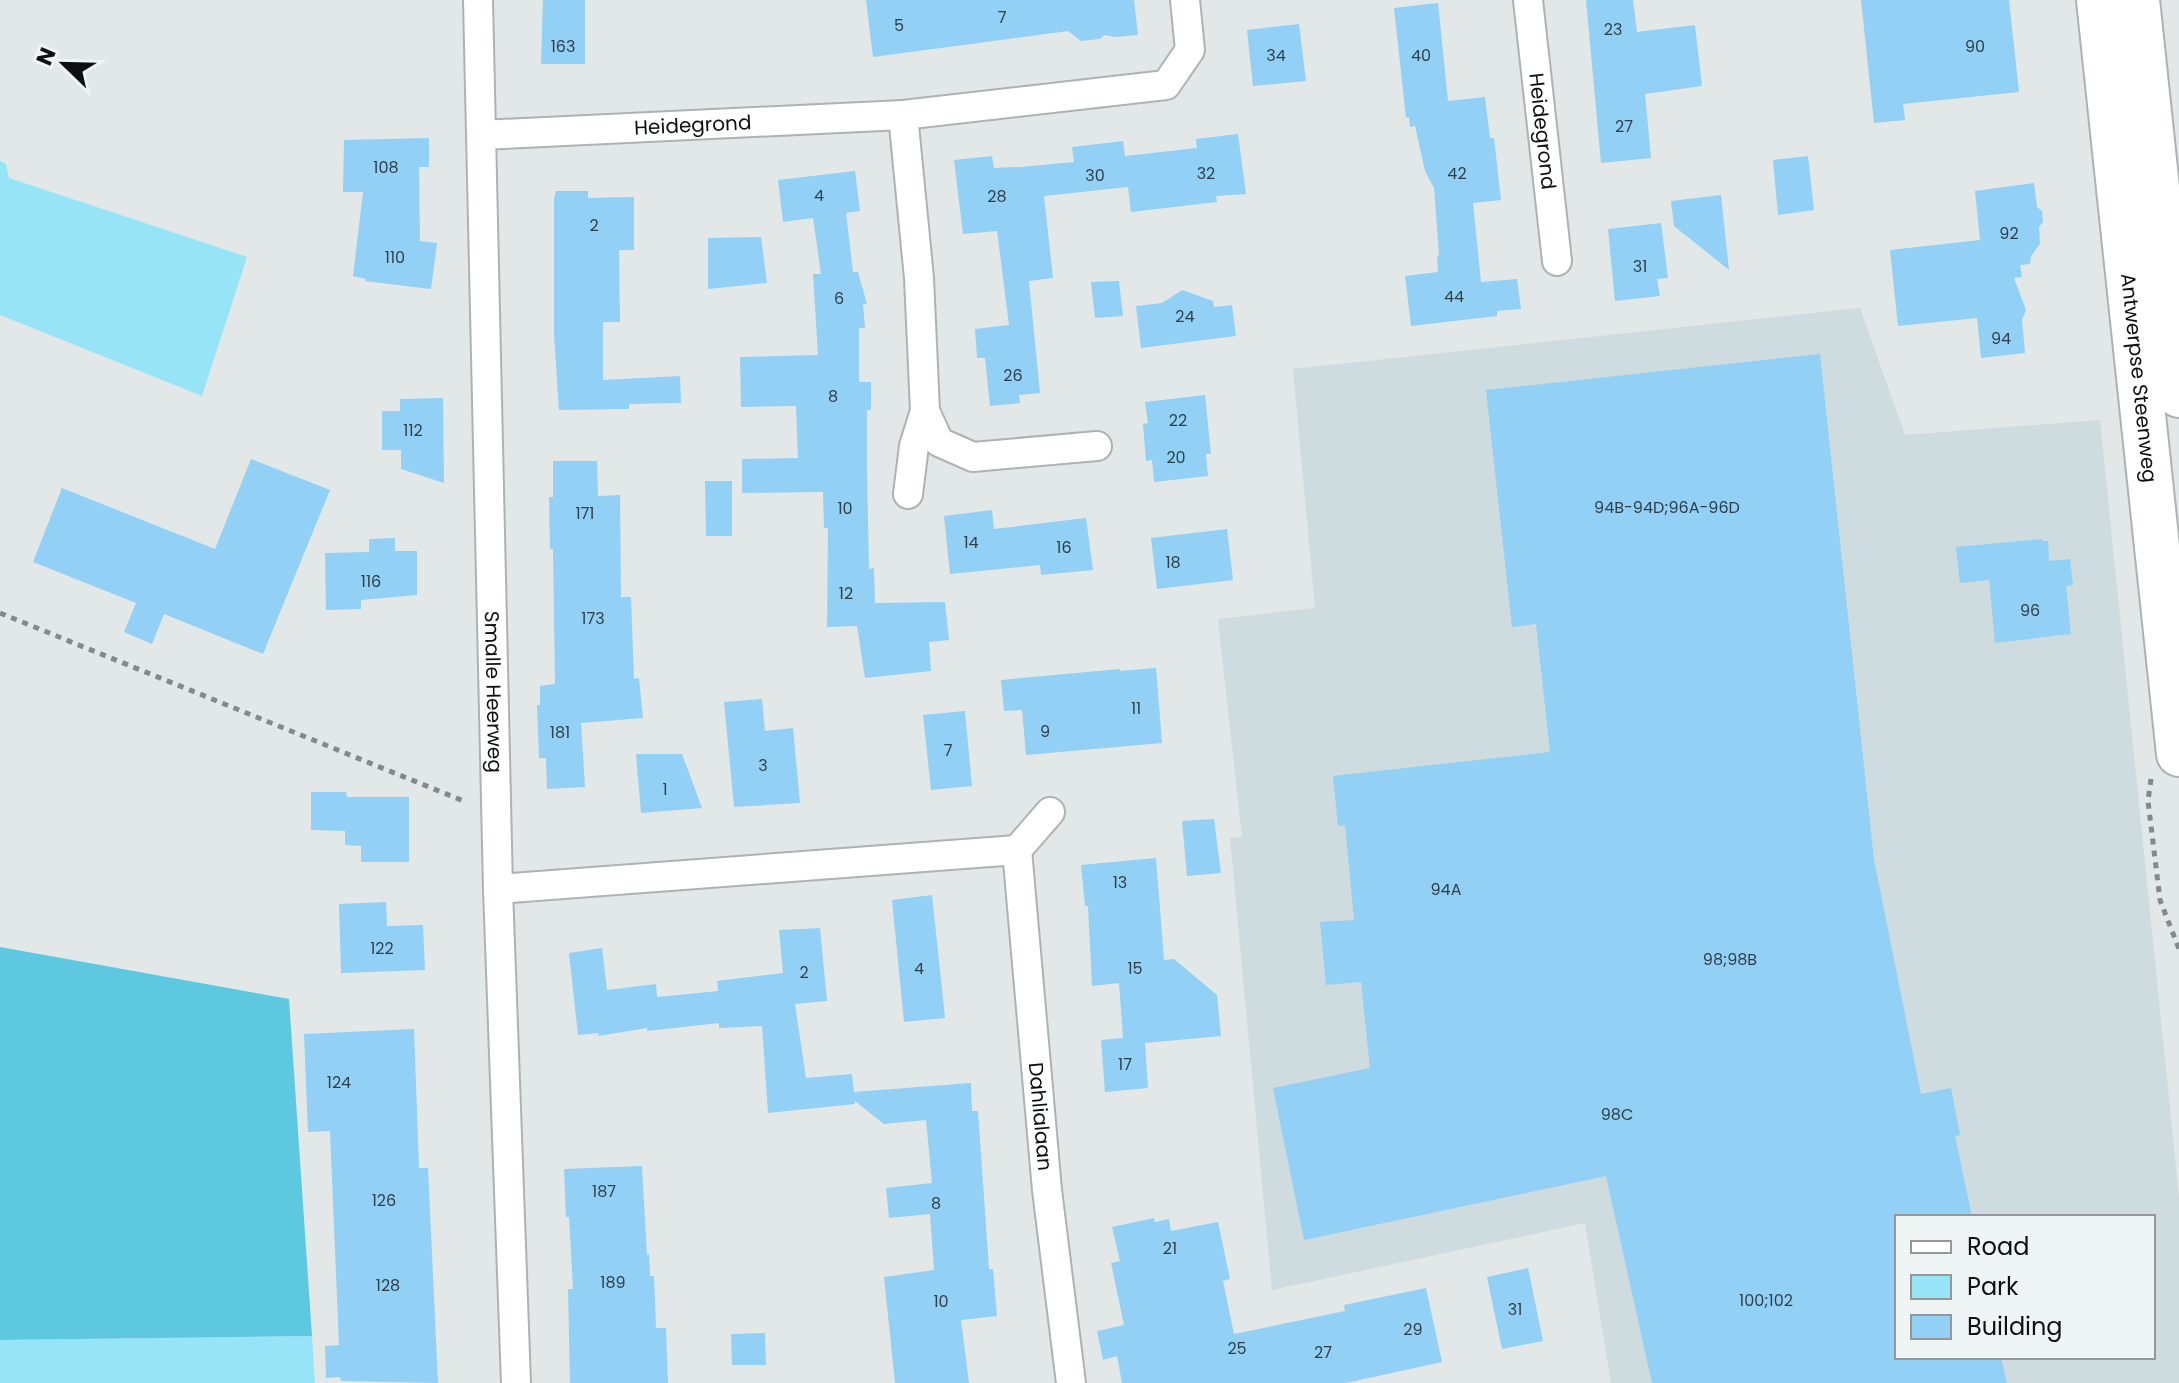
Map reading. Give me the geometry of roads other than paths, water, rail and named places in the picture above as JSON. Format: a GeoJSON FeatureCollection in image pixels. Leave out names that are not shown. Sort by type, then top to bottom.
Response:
{"type":"FeatureCollection","features":[{"type":"Feature","properties":{"kind":"main road","name":"Antwerpse Steenweg"},"geometry":{"type":"LineString","coordinates":[[2099,0],[2165,762]]}},
{"type":"Feature","properties":{"kind":"main road","name":"Antwerpse Steenweg"},"geometry":{"type":"LineString","coordinates":[[2137,0],[2179,395]]}},
{"type":"Feature","properties":{"kind":"street","name":"Smalle Heerweg"},"geometry":{"type":"LineString","coordinates":[[478,0],[498,889],[516,1383]]}},
{"type":"Feature","properties":{"kind":"street","name":"Heidegrond"},"geometry":{"type":"LineString","coordinates":[[481,135],[903,115],[1166,85],[1190,50],[1185,0]]}},
{"type":"Feature","properties":{"kind":"street","name":"Heidegrond"},"geometry":{"type":"LineString","coordinates":[[1528,0],[1557,261]]}},
{"type":"Feature","properties":{"kind":"street"},"geometry":{"type":"LineString","coordinates":[[903,115],[919,278],[925,411],[914,446],[908,494]]}},
{"type":"Feature","properties":{"kind":"street"},"geometry":{"type":"LineString","coordinates":[[925,411],[939,442],[973,457],[1097,446]]}},
{"type":"Feature","properties":{"kind":"street"},"geometry":{"type":"LineString","coordinates":[[498,889],[1017,850],[1050,812]]}},
{"type":"Feature","properties":{"kind":"street","name":"Dahlialaan"},"geometry":{"type":"LineString","coordinates":[[1017,850],[1047,1190],[1071,1383]]}}]}
